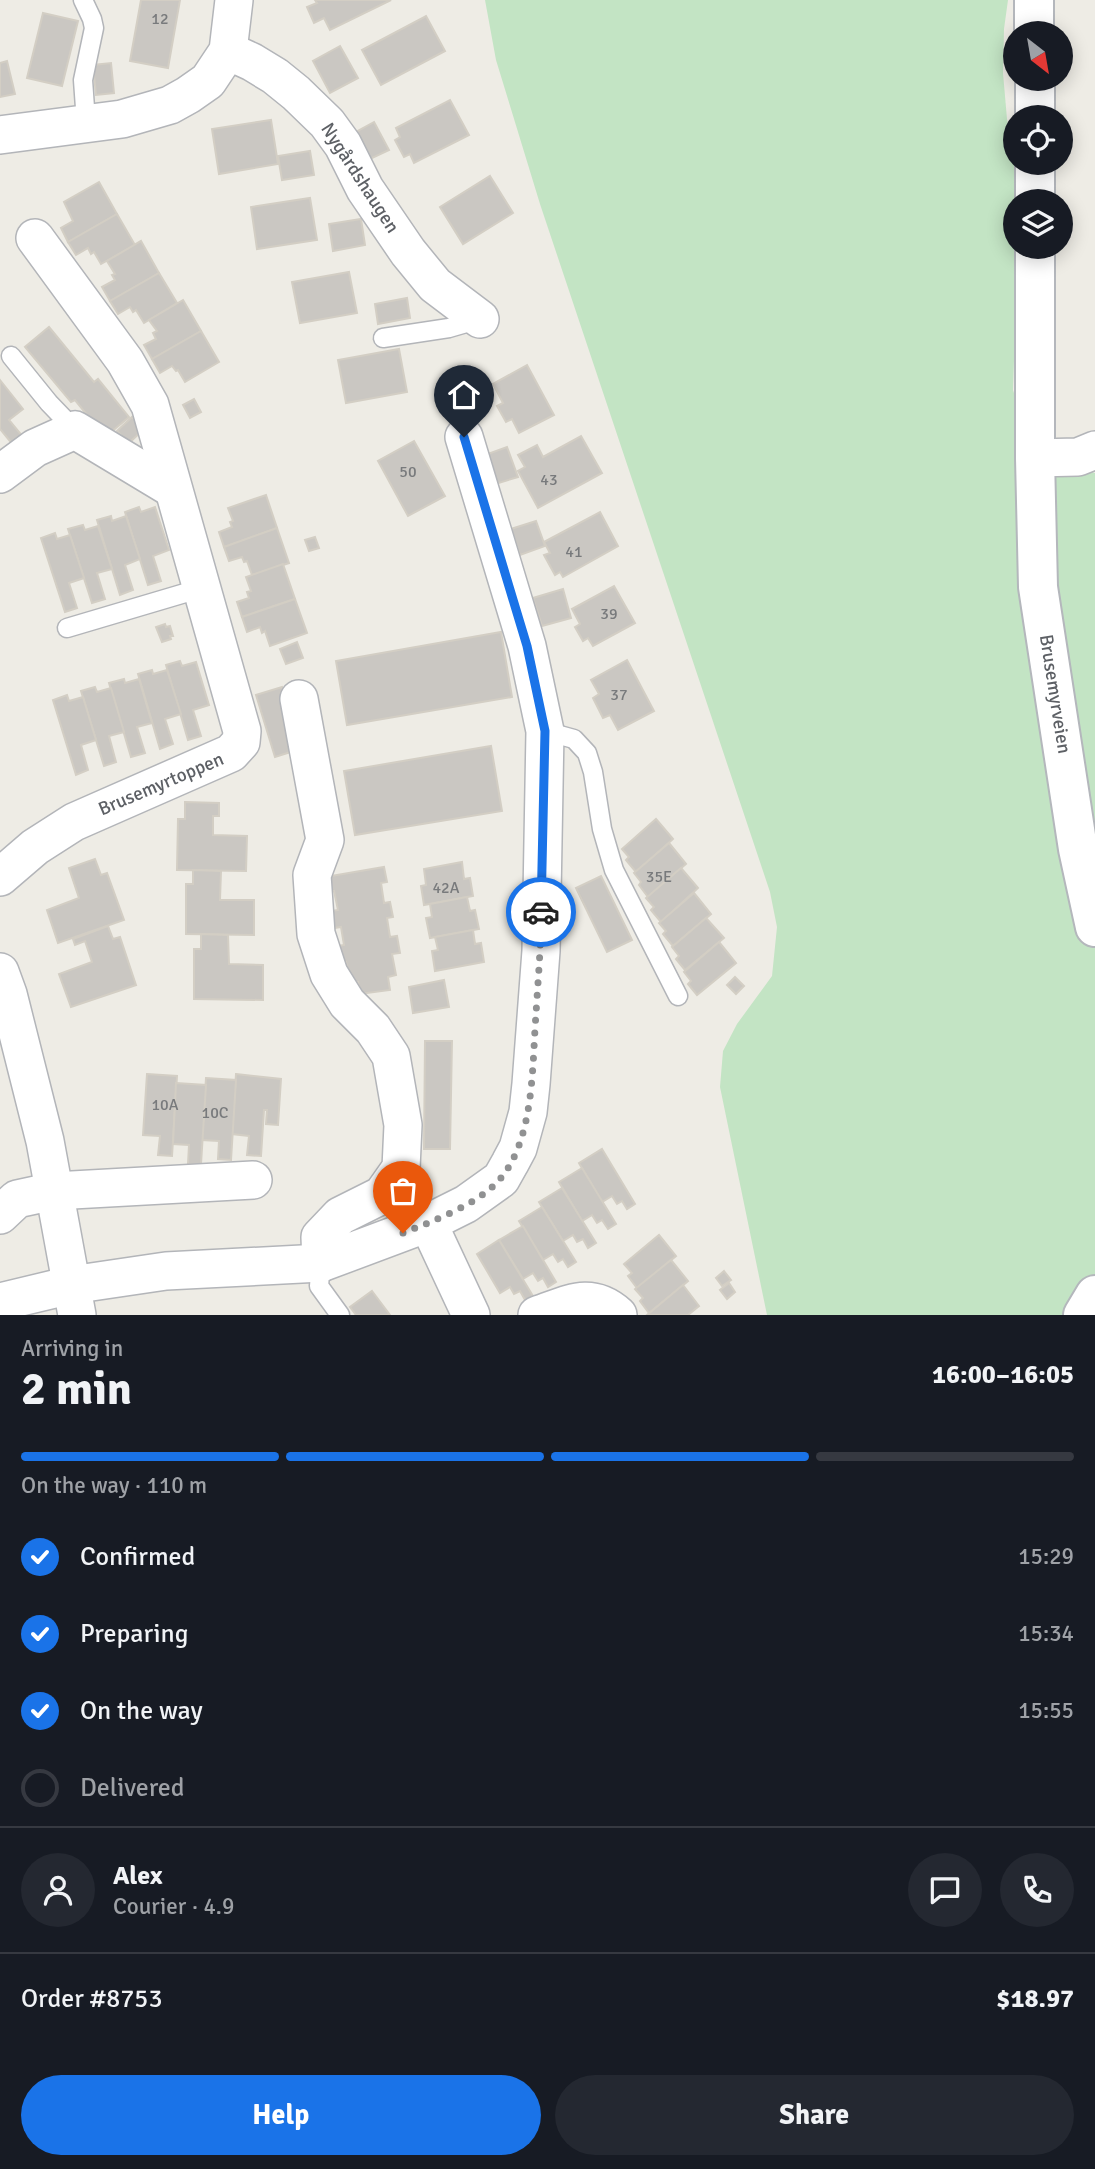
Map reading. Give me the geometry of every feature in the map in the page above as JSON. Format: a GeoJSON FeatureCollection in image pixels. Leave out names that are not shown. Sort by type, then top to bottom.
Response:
{"type":"FeatureCollection","features":[{"type":"Feature","properties":{"kind":"street"},"geometry":{"type":"LineString","coordinates":[[0,135],[122,119],[170,105],[188,95],[208,81],[228,51],[234,0]]}},
{"type":"Feature","properties":{"kind":"street"},"geometry":{"type":"LineString","coordinates":[[1034,0],[1034,21]]}},
{"type":"Feature","properties":{"kind":"street","name":"Nygårdshaugen"},"geometry":{"type":"LineString","coordinates":[[228,51],[275,76],[327,123],[344,145],[365,190],[408,252],[435,285],[480,319]]}},
{"type":"Feature","properties":{"kind":"street","name":"Brusemyrtoppen"},"geometry":{"type":"LineString","coordinates":[[0,877],[29,852],[74,822],[223,758],[241,742],[242,731],[150,405],[125,361],[35,238]]}},
{"type":"Feature","properties":{"kind":"street","name":"Brusemyrveien"},"geometry":{"type":"LineString","coordinates":[[1035,259],[1038,587],[1078,849],[1095,927]]}},
{"type":"Feature","properties":{"kind":"street"},"geometry":{"type":"LineString","coordinates":[[0,474],[35,447],[75,430],[173,488]]}},
{"type":"Feature","properties":{"kind":"street"},"geometry":{"type":"LineString","coordinates":[[0,1302],[74,1300],[166,1271],[321,1263],[428,1223],[466,1204],[501,1179],[518,1148],[528,1112],[541,951],[545,731],[527,646],[464,437]]}},
{"type":"Feature","properties":{"kind":"street"},"geometry":{"type":"LineString","coordinates":[[1035,458],[1078,457],[1095,450]]}},
{"type":"Feature","properties":{"kind":"street"},"geometry":{"type":"LineString","coordinates":[[299,699],[325,840],[312,875],[316,934],[328,974],[347,1003],[373,1029],[391,1056],[403,1125],[401,1168],[382,1195],[340,1216],[320,1237],[321,1263]]}},
{"type":"Feature","properties":{"kind":"street"},"geometry":{"type":"LineString","coordinates":[[0,972],[45,1141],[74,1300]]}},
{"type":"Feature","properties":{"kind":"street"},"geometry":{"type":"LineString","coordinates":[[0,1215],[17,1199],[54,1191],[253,1180]]}},
{"type":"Feature","properties":{"kind":"street"},"geometry":{"type":"LineString","coordinates":[[428,1223],[471,1315]]}},
{"type":"Feature","properties":{"kind":"street"},"geometry":{"type":"LineString","coordinates":[[1083,1315],[1095,1294]]}},
{"type":"Feature","properties":{"kind":"street"},"geometry":{"type":"LineString","coordinates":[[537,1315],[577,1301],[590,1301],[608,1307],[618,1315]]}},
{"type":"Feature","properties":{"kind":"lane"},"geometry":{"type":"LineString","coordinates":[[83,0],[94,28],[83,80],[86,122]]}},
{"type":"Feature","properties":{"kind":"lane"},"geometry":{"type":"LineString","coordinates":[[383,338],[449,328],[480,319]]}},
{"type":"Feature","properties":{"kind":"lane"},"geometry":{"type":"LineString","coordinates":[[11,356],[75,430]]}},
{"type":"Feature","properties":{"kind":"lane"},"geometry":{"type":"LineString","coordinates":[[67,628],[202,588]]}},
{"type":"Feature","properties":{"kind":"lane"},"geometry":{"type":"LineString","coordinates":[[545,731],[574,739],[587,753],[593,772],[602,830],[614,870],[678,996]]}},
{"type":"Feature","properties":{"kind":"lane"},"geometry":{"type":"LineString","coordinates":[[321,1263],[318,1286],[340,1315]]}},
{"type":"Feature","properties":{"kind":"green space"},"geometry":{"type":"Polygon","coordinates":[[[485,0],[1008,0],[1003,21],[1003,91],[1006,105],[1003,105],[1003,175],[1016,175],[1016,189],[1003,189],[1003,259],[1016,259],[1013,390],[1035,458],[1095,473],[1095,1315],[767,1315],[720,1087],[723,1051],[737,1024],[772,976],[777,927],[770,892],[540,204],[496,60],[485,0]]]}},
{"type":"Feature","properties":{"kind":"building"},"geometry":{"type":"Polygon","coordinates":[[[141,0],[180,0],[168,68],[130,61],[141,0]]]}},
{"type":"Feature","properties":{"kind":"building"},"geometry":{"type":"Polygon","coordinates":[[[315,0],[391,0],[330,30],[324,18],[314,23],[307,7],[317,3],[315,0]]]}},
{"type":"Feature","properties":{"kind":"building"},"geometry":{"type":"Polygon","coordinates":[[[43,13],[78,21],[62,86],[27,78],[43,13]]]}},
{"type":"Feature","properties":{"kind":"building"},"geometry":{"type":"Polygon","coordinates":[[[426,16],[445,51],[381,85],[362,50],[426,16]]]}},
{"type":"Feature","properties":{"kind":"building"},"geometry":{"type":"Polygon","coordinates":[[[340,46],[358,78],[330,93],[313,61],[340,46]]]}},
{"type":"Feature","properties":{"kind":"building"},"geometry":{"type":"Polygon","coordinates":[[[7,61],[15,94],[0,97],[0,63],[7,61]]]}},
{"type":"Feature","properties":{"kind":"building"},"geometry":{"type":"Polygon","coordinates":[[[111,63],[114,93],[96,95],[93,65],[111,63]]]}},
{"type":"Feature","properties":{"kind":"building"},"geometry":{"type":"Polygon","coordinates":[[[450,100],[469,135],[414,163],[410,154],[404,157],[395,140],[400,137],[396,128],[450,100]]]}},
{"type":"Feature","properties":{"kind":"building"},"geometry":{"type":"Polygon","coordinates":[[[271,120],[278,164],[219,174],[212,129],[271,120]]]}},
{"type":"Feature","properties":{"kind":"building"},"geometry":{"type":"Polygon","coordinates":[[[374,122],[389,150],[370,159],[356,132],[374,122]]]}},
{"type":"Feature","properties":{"kind":"building"},"geometry":{"type":"Polygon","coordinates":[[[310,151],[314,175],[282,180],[278,156],[310,151]]]}},
{"type":"Feature","properties":{"kind":"building"},"geometry":{"type":"Polygon","coordinates":[[[490,176],[513,213],[463,244],[440,207],[490,176]]]}},
{"type":"Feature","properties":{"kind":"building"},"geometry":{"type":"Polygon","coordinates":[[[99,182],[117,214],[68,242],[61,228],[73,221],[64,202],[99,182]]]}},
{"type":"Feature","properties":{"kind":"building"},"geometry":{"type":"Polygon","coordinates":[[[310,198],[317,240],[257,249],[251,207],[310,198]]]}},
{"type":"Feature","properties":{"kind":"building"},"geometry":{"type":"Polygon","coordinates":[[[117,214],[135,245],[101,264],[94,252],[91,254],[88,248],[76,255],[68,242],[117,214]]]}},
{"type":"Feature","properties":{"kind":"building"},"geometry":{"type":"Polygon","coordinates":[[[361,219],[365,245],[333,251],[329,224],[361,219]]]}},
{"type":"Feature","properties":{"kind":"building"},"geometry":{"type":"Polygon","coordinates":[[[141,241],[159,273],[110,301],[102,287],[115,280],[112,275],[115,274],[107,261],[141,241]]]}},
{"type":"Feature","properties":{"kind":"building"},"geometry":{"type":"Polygon","coordinates":[[[349,272],[357,313],[300,323],[292,282],[349,272]]]}},
{"type":"Feature","properties":{"kind":"building"},"geometry":{"type":"Polygon","coordinates":[[[159,273],[177,303],[144,323],[136,310],[133,312],[130,307],[118,314],[110,301],[159,273]]]}},
{"type":"Feature","properties":{"kind":"building"},"geometry":{"type":"Polygon","coordinates":[[[407,298],[410,318],[378,324],[375,304],[407,298]]]}},
{"type":"Feature","properties":{"kind":"building"},"geometry":{"type":"Polygon","coordinates":[[[183,300],[201,331],[152,359],[144,345],[156,339],[153,333],[157,331],[149,320],[183,300]]]}},
{"type":"Feature","properties":{"kind":"building"},"geometry":{"type":"Polygon","coordinates":[[[49,327],[94,382],[98,379],[129,417],[105,437],[75,400],[71,402],[25,347],[49,327]]]}},
{"type":"Feature","properties":{"kind":"building"},"geometry":{"type":"Polygon","coordinates":[[[201,331],[219,362],[185,382],[178,370],[172,366],[160,373],[152,359],[201,331]]]}},
{"type":"Feature","properties":{"kind":"building"},"geometry":{"type":"Polygon","coordinates":[[[399,349],[407,392],[346,403],[338,360],[399,349]]]}},
{"type":"Feature","properties":{"kind":"building"},"geometry":{"type":"Polygon","coordinates":[[[527,365],[554,415],[519,433],[512,419],[506,422],[497,406],[503,403],[493,384],[527,365]]]}},
{"type":"Feature","properties":{"kind":"building"},"geometry":{"type":"Polygon","coordinates":[[[0,380],[23,409],[9,420],[24,438],[14,446],[0,429],[0,380]]]}},
{"type":"Feature","properties":{"kind":"building"},"geometry":{"type":"Polygon","coordinates":[[[194,399],[201,412],[190,418],[183,405],[194,399]]]}},
{"type":"Feature","properties":{"kind":"building"},"geometry":{"type":"Polygon","coordinates":[[[132,417],[144,429],[129,443],[117,431],[132,417]]]}},
{"type":"Feature","properties":{"kind":"building"},"geometry":{"type":"Polygon","coordinates":[[[581,436],[602,473],[538,508],[518,471],[525,467],[518,455],[537,445],[543,457],[581,436]]]}},
{"type":"Feature","properties":{"kind":"building"},"geometry":{"type":"Polygon","coordinates":[[[414,441],[445,496],[408,516],[378,461],[414,441]]]}},
{"type":"Feature","properties":{"kind":"building"},"geometry":{"type":"Polygon","coordinates":[[[507,447],[518,477],[492,485],[482,456],[507,447]]]}},
{"type":"Feature","properties":{"kind":"building"},"geometry":{"type":"Polygon","coordinates":[[[266,495],[277,528],[224,547],[219,532],[232,527],[230,522],[233,521],[228,508],[266,495]]]}},
{"type":"Feature","properties":{"kind":"building"},"geometry":{"type":"Polygon","coordinates":[[[139,507],[141,512],[155,507],[169,550],[153,556],[161,581],[148,585],[125,512],[139,507]]]}},
{"type":"Feature","properties":{"kind":"building"},"geometry":{"type":"Polygon","coordinates":[[[600,512],[618,546],[563,577],[560,572],[555,575],[544,555],[550,553],[544,542],[600,512]]]}},
{"type":"Feature","properties":{"kind":"building"},"geometry":{"type":"Polygon","coordinates":[[[111,516],[112,521],[126,516],[140,559],[125,565],[133,590],[120,595],[97,520],[111,516]]]}},
{"type":"Feature","properties":{"kind":"building"},"geometry":{"type":"Polygon","coordinates":[[[536,521],[545,546],[520,555],[511,529],[536,521]]]}},
{"type":"Feature","properties":{"kind":"building"},"geometry":{"type":"Polygon","coordinates":[[[83,525],[85,530],[98,526],[112,569],[97,573],[105,599],[92,603],[68,529],[83,525]]]}},
{"type":"Feature","properties":{"kind":"building"},"geometry":{"type":"Polygon","coordinates":[[[277,528],[289,563],[252,575],[247,561],[244,562],[242,557],[229,561],[224,547],[277,528]]]}},
{"type":"Feature","properties":{"kind":"building"},"geometry":{"type":"Polygon","coordinates":[[[55,533],[57,539],[70,535],[84,578],[69,583],[77,608],[65,612],[41,538],[55,533]]]}},
{"type":"Feature","properties":{"kind":"building"},"geometry":{"type":"Polygon","coordinates":[[[315,537],[319,548],[309,551],[305,540],[315,537]]]}},
{"type":"Feature","properties":{"kind":"building"},"geometry":{"type":"Polygon","coordinates":[[[283,564],[295,599],[242,617],[237,602],[249,598],[247,592],[251,591],[246,577],[283,564]]]}},
{"type":"Feature","properties":{"kind":"building"},"geometry":{"type":"Polygon","coordinates":[[[614,586],[635,623],[593,646],[588,638],[583,641],[575,627],[580,624],[572,609],[614,586]]]}},
{"type":"Feature","properties":{"kind":"building"},"geometry":{"type":"Polygon","coordinates":[[[563,589],[571,618],[542,626],[533,598],[563,589]]]}},
{"type":"Feature","properties":{"kind":"building"},"geometry":{"type":"Polygon","coordinates":[[[295,599],[307,633],[270,646],[265,631],[262,633],[260,627],[247,632],[242,617],[295,599]]]}},
{"type":"Feature","properties":{"kind":"building"},"geometry":{"type":"Polygon","coordinates":[[[165,624],[166,627],[170,626],[173,636],[162,642],[156,627],[165,624]]]}},
{"type":"Feature","properties":{"kind":"building"},"geometry":{"type":"Polygon","coordinates":[[[501,632],[512,697],[347,725],[336,661],[501,632]]]}},
{"type":"Feature","properties":{"kind":"building"},"geometry":{"type":"Polygon","coordinates":[[[297,642],[303,658],[286,664],[280,649],[297,642]]]}},
{"type":"Feature","properties":{"kind":"building"},"geometry":{"type":"Polygon","coordinates":[[[627,660],[654,711],[618,730],[610,715],[603,718],[593,698],[599,694],[591,680],[627,660]]]}},
{"type":"Feature","properties":{"kind":"building"},"geometry":{"type":"Polygon","coordinates":[[[180,661],[182,666],[196,662],[209,705],[193,710],[201,736],[188,740],[166,665],[180,661]]]}},
{"type":"Feature","properties":{"kind":"building"},"geometry":{"type":"Polygon","coordinates":[[[152,670],[153,674],[167,670],[181,714],[165,719],[173,744],[160,749],[138,674],[152,670]]]}},
{"type":"Feature","properties":{"kind":"building"},"geometry":{"type":"Polygon","coordinates":[[[124,679],[125,683],[139,679],[152,723],[137,727],[145,753],[131,757],[109,683],[124,679]]]}},
{"type":"Feature","properties":{"kind":"building"},"geometry":{"type":"Polygon","coordinates":[[[95,687],[97,692],[111,688],[124,732],[109,736],[116,762],[104,766],[81,691],[95,687]]]}},
{"type":"Feature","properties":{"kind":"building"},"geometry":{"type":"Polygon","coordinates":[[[282,687],[300,749],[275,757],[256,695],[282,687]]]}},
{"type":"Feature","properties":{"kind":"building"},"geometry":{"type":"Polygon","coordinates":[[[67,695],[69,701],[83,697],[96,740],[81,745],[88,770],[76,775],[53,700],[67,695]]]}},
{"type":"Feature","properties":{"kind":"building"},"geometry":{"type":"Polygon","coordinates":[[[491,746],[502,811],[355,835],[344,771],[491,746]]]}},
{"type":"Feature","properties":{"kind":"building"},"geometry":{"type":"Polygon","coordinates":[[[185,802],[219,803],[219,816],[213,816],[213,835],[247,836],[246,871],[177,870],[178,819],[185,819],[185,802]]]}},
{"type":"Feature","properties":{"kind":"building"},"geometry":{"type":"Polygon","coordinates":[[[656,819],[673,839],[636,872],[626,860],[629,857],[622,849],[656,819]]]}},
{"type":"Feature","properties":{"kind":"building"},"geometry":{"type":"Polygon","coordinates":[[[669,843],[686,864],[648,897],[634,873],[669,843]]]}},
{"type":"Feature","properties":{"kind":"building"},"geometry":{"type":"Polygon","coordinates":[[[95,859],[101,875],[107,873],[124,920],[58,943],[47,910],[79,898],[69,868],[95,859]]]}},
{"type":"Feature","properties":{"kind":"building"},"geometry":{"type":"Polygon","coordinates":[[[462,862],[464,879],[470,878],[473,896],[424,905],[421,886],[426,885],[424,869],[462,862]]]}},
{"type":"Feature","properties":{"kind":"building"},"geometry":{"type":"Polygon","coordinates":[[[384,867],[387,882],[381,883],[384,903],[390,902],[393,917],[387,918],[390,937],[397,936],[400,953],[392,954],[396,975],[388,977],[390,990],[360,994],[358,982],[350,983],[346,962],[340,963],[337,946],[344,945],[341,927],[334,928],[331,911],[338,910],[334,891],[328,892],[325,877],[384,867]]]}},
{"type":"Feature","properties":{"kind":"building"},"geometry":{"type":"Polygon","coordinates":[[[681,868],[698,888],[661,922],[651,910],[654,907],[646,898],[681,868]]]}},
{"type":"Feature","properties":{"kind":"building"},"geometry":{"type":"Polygon","coordinates":[[[193,870],[221,871],[220,900],[254,900],[254,935],[186,934],[186,884],[193,884],[193,870]]]}},
{"type":"Feature","properties":{"kind":"building"},"geometry":{"type":"Polygon","coordinates":[[[601,876],[632,940],[607,952],[576,888],[601,876]]]}},
{"type":"Feature","properties":{"kind":"building"},"geometry":{"type":"Polygon","coordinates":[[[694,893],[711,914],[673,946],[663,934],[666,931],[659,923],[694,893]]]}},
{"type":"Feature","properties":{"kind":"building"},"geometry":{"type":"Polygon","coordinates":[[[467,897],[470,911],[475,910],[479,929],[430,938],[426,918],[432,917],[430,904],[467,897]]]}},
{"type":"Feature","properties":{"kind":"building"},"geometry":{"type":"Polygon","coordinates":[[[706,918],[724,938],[685,970],[676,959],[679,956],[672,947],[706,918]]]}},
{"type":"Feature","properties":{"kind":"building"},"geometry":{"type":"Polygon","coordinates":[[[108,926],[113,939],[120,937],[136,985],[71,1007],[59,974],[92,962],[85,941],[75,945],[73,939],[108,926]]]}},
{"type":"Feature","properties":{"kind":"building"},"geometry":{"type":"Polygon","coordinates":[[[473,930],[475,944],[481,943],[484,962],[435,971],[432,951],[438,950],[435,937],[473,930]]]}},
{"type":"Feature","properties":{"kind":"building"},"geometry":{"type":"Polygon","coordinates":[[[201,934],[228,935],[229,964],[263,965],[263,1000],[194,999],[194,949],[201,949],[201,934]]]}},
{"type":"Feature","properties":{"kind":"building"},"geometry":{"type":"Polygon","coordinates":[[[719,942],[736,963],[697,995],[688,984],[691,981],[684,972],[719,942]]]}},
{"type":"Feature","properties":{"kind":"building"},"geometry":{"type":"Polygon","coordinates":[[[735,977],[744,986],[736,994],[727,985],[735,977]]]}},
{"type":"Feature","properties":{"kind":"building"},"geometry":{"type":"Polygon","coordinates":[[[444,980],[449,1007],[413,1013],[409,987],[444,980]]]}},
{"type":"Feature","properties":{"kind":"building"},"geometry":{"type":"Polygon","coordinates":[[[425,1041],[452,1041],[450,1149],[424,1149],[425,1041]]]}},
{"type":"Feature","properties":{"kind":"building"},"geometry":{"type":"Polygon","coordinates":[[[147,1074],[177,1076],[172,1156],[158,1155],[160,1136],[143,1135],[147,1074]]]}},
{"type":"Feature","properties":{"kind":"building"},"geometry":{"type":"Polygon","coordinates":[[[236,1074],[281,1079],[278,1125],[266,1124],[267,1110],[264,1110],[261,1156],[247,1155],[249,1136],[232,1134],[236,1074]]]}},
{"type":"Feature","properties":{"kind":"building"},"geometry":{"type":"Polygon","coordinates":[[[206,1078],[236,1080],[231,1160],[218,1159],[219,1141],[202,1140],[206,1078]]]}},
{"type":"Feature","properties":{"kind":"building"},"geometry":{"type":"Polygon","coordinates":[[[176,1083],[206,1085],[201,1164],[188,1164],[189,1145],[173,1144],[176,1083]]]}},
{"type":"Feature","properties":{"kind":"building"},"geometry":{"type":"Polygon","coordinates":[[[602,1149],[635,1204],[627,1209],[622,1201],[617,1204],[612,1196],[602,1202],[579,1163],[602,1149]]]}},
{"type":"Feature","properties":{"kind":"building"},"geometry":{"type":"Polygon","coordinates":[[[582,1168],[616,1224],[608,1229],[602,1220],[597,1223],[592,1215],[582,1221],[559,1182],[582,1168]]]}},
{"type":"Feature","properties":{"kind":"building"},"geometry":{"type":"Polygon","coordinates":[[[562,1188],[596,1243],[588,1248],[583,1239],[577,1242],[573,1235],[563,1241],[539,1202],[562,1188]]]}},
{"type":"Feature","properties":{"kind":"building"},"geometry":{"type":"Polygon","coordinates":[[[542,1207],[576,1262],[568,1267],[563,1259],[558,1262],[553,1254],[543,1260],[519,1221],[542,1207]]]}},
{"type":"Feature","properties":{"kind":"building"},"geometry":{"type":"Polygon","coordinates":[[[523,1226],[556,1282],[548,1287],[543,1278],[538,1281],[533,1273],[523,1279],[499,1240],[523,1226]]]}},
{"type":"Feature","properties":{"kind":"building"},"geometry":{"type":"Polygon","coordinates":[[[659,1235],[676,1256],[637,1288],[628,1276],[632,1273],[624,1264],[659,1235]]]}},
{"type":"Feature","properties":{"kind":"building"},"geometry":{"type":"Polygon","coordinates":[[[499,1240],[533,1296],[525,1300],[520,1291],[514,1294],[510,1287],[500,1293],[477,1254],[499,1240]]]}},
{"type":"Feature","properties":{"kind":"building"},"geometry":{"type":"Polygon","coordinates":[[[671,1260],[688,1281],[649,1313],[640,1301],[643,1298],[635,1289],[671,1260]]]}},
{"type":"Feature","properties":{"kind":"building"},"geometry":{"type":"Polygon","coordinates":[[[724,1271],[731,1280],[722,1286],[716,1278],[724,1271]]]}},
{"type":"Feature","properties":{"kind":"building"},"geometry":{"type":"Polygon","coordinates":[[[729,1283],[735,1292],[727,1299],[720,1290],[729,1283]]]}},
{"type":"Feature","properties":{"kind":"building"},"geometry":{"type":"Polygon","coordinates":[[[683,1285],[699,1306],[688,1315],[647,1315],[683,1285]]]}},
{"type":"Feature","properties":{"kind":"building"},"geometry":{"type":"Polygon","coordinates":[[[372,1291],[390,1315],[356,1315],[350,1307],[372,1291]]]}},
{"type":"Feature","properties":{"kind":"way so far"},"geometry":{"type":"LineString","coordinates":[[403,1233],[466,1204],[487,1190],[501,1179],[518,1148],[528,1112],[531,1084],[541,951],[541,912]]}},
{"type":"Feature","properties":{"kind":"route"},"geometry":{"type":"LineString","coordinates":[[464,437],[527,646],[545,731],[541,912]]}}]}
